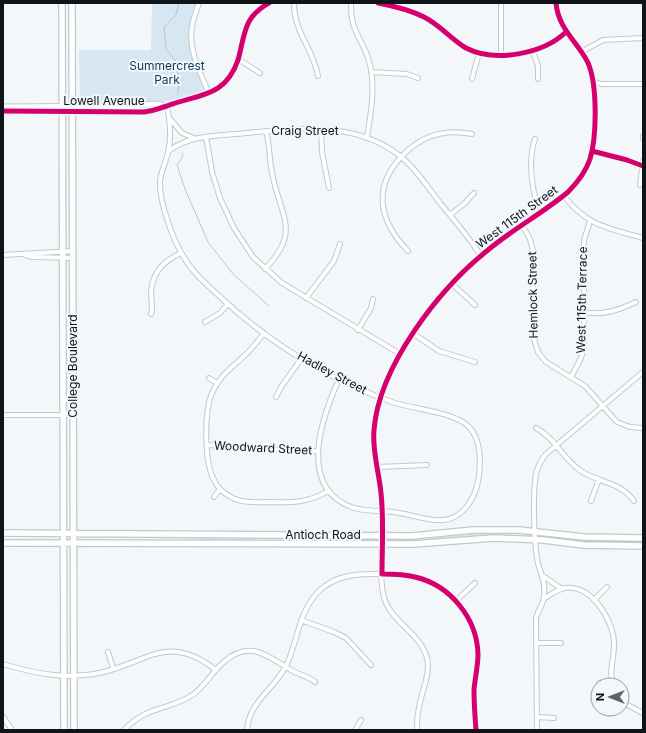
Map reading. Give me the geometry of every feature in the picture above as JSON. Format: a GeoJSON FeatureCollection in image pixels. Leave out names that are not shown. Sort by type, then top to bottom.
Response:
{"type":"FeatureCollection","features":[{"type":"Feature","properties":{"kind":"main road","name":"College Boulevard"},"geometry":{"type":"LineString","coordinates":[[62,3],[64,730]]}},
{"type":"Feature","properties":{"kind":"main road","name":"College Boulevard"},"geometry":{"type":"LineString","coordinates":[[72,3],[74,730]]}},
{"type":"Feature","properties":{"kind":"main road","name":"Antioch Road"},"geometry":{"type":"LineString","coordinates":[[3,533],[422,536],[481,530],[535,531],[584,537],[643,538]]}},
{"type":"Feature","properties":{"kind":"main road","name":"Antioch Road"},"geometry":{"type":"LineString","coordinates":[[3,543],[423,544],[474,538],[535,539],[584,545],[643,546]]}},
{"type":"Feature","properties":{"kind":"street"},"geometry":{"type":"LineString","coordinates":[[199,3],[192,25],[192,40],[199,70],[209,93]]}},
{"type":"Feature","properties":{"kind":"street","name":"Lowell Avenue"},"geometry":{"type":"LineString","coordinates":[[3,107],[144,112],[159,110],[167,106],[197,98],[220,87],[228,77],[238,59],[247,25],[259,10],[269,3]]}},
{"type":"Feature","properties":{"kind":"street"},"geometry":{"type":"LineString","coordinates":[[294,3],[297,28],[313,58],[318,76]]}},
{"type":"Feature","properties":{"kind":"street"},"geometry":{"type":"LineString","coordinates":[[351,3],[353,26],[366,54],[371,72],[371,112],[367,137]]}},
{"type":"Feature","properties":{"kind":"street"},"geometry":{"type":"LineString","coordinates":[[378,3],[393,5],[435,23],[457,42],[479,53],[501,55],[532,49],[555,40],[566,32]]}},
{"type":"Feature","properties":{"kind":"street"},"geometry":{"type":"LineString","coordinates":[[501,3],[501,55]]}},
{"type":"Feature","properties":{"kind":"street","name":"West 115th Street"},"geometry":{"type":"LineString","coordinates":[[417,730],[418,708],[427,671],[426,657],[417,639],[398,622],[387,607],[383,593],[382,512],[374,431],[380,398],[387,379],[400,354],[452,284],[481,256],[541,211],[564,196],[572,188],[584,171],[592,151],[594,135],[593,82],[586,59],[566,32],[559,17],[556,3]]}},
{"type":"Feature","properties":{"kind":"street"},"geometry":{"type":"LineString","coordinates":[[581,52],[603,40],[643,38]]}},
{"type":"Feature","properties":{"kind":"street"},"geometry":{"type":"LineString","coordinates":[[532,49],[538,66],[538,79]]}},
{"type":"Feature","properties":{"kind":"street"},"geometry":{"type":"LineString","coordinates":[[472,79],[479,53]]}},
{"type":"Feature","properties":{"kind":"street"},"geometry":{"type":"LineString","coordinates":[[238,59],[260,73]]}},
{"type":"Feature","properties":{"kind":"street"},"geometry":{"type":"LineString","coordinates":[[371,72],[407,74],[418,78]]}},
{"type":"Feature","properties":{"kind":"street"},"geometry":{"type":"LineString","coordinates":[[593,82],[601,84],[643,84]]}},
{"type":"Feature","properties":{"kind":"street","name":"Hadley Street"},"geometry":{"type":"LineString","coordinates":[[167,106],[170,119],[169,151],[162,172],[160,187],[171,232],[181,252],[196,275],[228,304],[264,333],[301,358],[339,379],[380,398],[454,418],[466,424],[475,434],[479,444],[479,472],[476,490],[471,501],[464,510],[448,520],[434,521],[396,512],[382,512]]}},
{"type":"Feature","properties":{"kind":"street","name":"Lowell Avenue"},"geometry":{"type":"LineString","coordinates":[[3,111],[62,109]]}},
{"type":"Feature","properties":{"kind":"street"},"geometry":{"type":"LineString","coordinates":[[170,119],[182,133],[196,138]]}},
{"type":"Feature","properties":{"kind":"street"},"geometry":{"type":"LineString","coordinates":[[321,130],[322,152],[329,188]]}},
{"type":"Feature","properties":{"kind":"street","name":"Craig Street"},"geometry":{"type":"LineString","coordinates":[[169,151],[181,142],[196,138],[266,131],[321,130],[350,132],[367,137],[388,148],[401,157],[411,167],[481,256]]}},
{"type":"Feature","properties":{"kind":"street"},"geometry":{"type":"LineString","coordinates":[[265,269],[281,250],[286,230],[285,216],[271,172],[266,131]]}},
{"type":"Feature","properties":{"kind":"street"},"geometry":{"type":"LineString","coordinates":[[408,252],[390,225],[383,202],[383,190],[387,175],[401,157],[420,141],[436,134],[454,132],[472,134]]}},
{"type":"Feature","properties":{"kind":"street"},"geometry":{"type":"LineString","coordinates":[[206,137],[214,179],[226,212],[243,243],[265,269],[282,283],[400,354]]}},
{"type":"Feature","properties":{"kind":"street"},"geometry":{"type":"LineString","coordinates":[[535,139],[533,149],[533,189],[535,200],[541,211]]}},
{"type":"Feature","properties":{"kind":"street"},"geometry":{"type":"LineString","coordinates":[[592,151],[643,164],[640,185]]}},
{"type":"Feature","properties":{"kind":"street"},"geometry":{"type":"LineString","coordinates":[[450,215],[465,203],[474,193]]}},
{"type":"Feature","properties":{"kind":"street"},"geometry":{"type":"LineString","coordinates":[[564,196],[578,213],[590,221],[643,238]]}},
{"type":"Feature","properties":{"kind":"street","name":"West 115th Terrace"},"geometry":{"type":"LineString","coordinates":[[571,377],[582,354],[584,312],[584,240],[590,221]]}},
{"type":"Feature","properties":{"kind":"street","name":"Hemlock Street"},"geometry":{"type":"LineString","coordinates":[[522,225],[530,239],[533,251],[533,336],[535,347],[546,362],[585,386],[620,424],[630,427],[643,428]]}},
{"type":"Feature","properties":{"kind":"street"},"geometry":{"type":"LineString","coordinates":[[306,298],[336,257],[340,244]]}},
{"type":"Feature","properties":{"kind":"street"},"geometry":{"type":"LineString","coordinates":[[63,254],[73,251]]}},
{"type":"Feature","properties":{"kind":"street"},"geometry":{"type":"LineString","coordinates":[[3,255],[25,255],[32,252],[63,254],[73,258]]}},
{"type":"Feature","properties":{"kind":"street"},"geometry":{"type":"LineString","coordinates":[[151,314],[152,287],[156,272],[165,262],[181,252]]}},
{"type":"Feature","properties":{"kind":"street"},"geometry":{"type":"LineString","coordinates":[[452,284],[475,305]]}},
{"type":"Feature","properties":{"kind":"street"},"geometry":{"type":"LineString","coordinates":[[358,330],[371,308],[373,299]]}},
{"type":"Feature","properties":{"kind":"street"},"geometry":{"type":"LineString","coordinates":[[584,312],[592,314],[615,311],[636,302]]}},
{"type":"Feature","properties":{"kind":"street"},"geometry":{"type":"LineString","coordinates":[[205,322],[220,312],[228,304]]}},
{"type":"Feature","properties":{"kind":"street"},"geometry":{"type":"LineString","coordinates":[[264,333],[252,348],[225,373],[212,392],[209,406],[208,445],[211,475],[220,489],[230,496],[242,501],[277,502],[309,500],[328,491]]}},
{"type":"Feature","properties":{"kind":"street"},"geometry":{"type":"LineString","coordinates":[[414,334],[439,351],[475,362]]}},
{"type":"Feature","properties":{"kind":"street"},"geometry":{"type":"LineString","coordinates":[[276,397],[301,358]]}},
{"type":"Feature","properties":{"kind":"street"},"geometry":{"type":"LineString","coordinates":[[537,730],[537,615],[544,598],[543,576],[537,558],[535,539],[535,483],[537,469],[543,457],[643,372]]}},
{"type":"Feature","properties":{"kind":"street"},"geometry":{"type":"LineString","coordinates":[[209,378],[217,383]]}},
{"type":"Feature","properties":{"kind":"street"},"geometry":{"type":"LineString","coordinates":[[339,379],[322,424],[318,451],[320,472],[328,491],[337,499],[352,507],[382,512]]}},
{"type":"Feature","properties":{"kind":"street"},"geometry":{"type":"LineString","coordinates":[[3,415],[72,415]]}},
{"type":"Feature","properties":{"kind":"street"},"geometry":{"type":"LineString","coordinates":[[536,428],[550,438],[575,466],[624,490],[634,501]]}},
{"type":"Feature","properties":{"kind":"street","name":"Woodward Street"},"geometry":{"type":"LineString","coordinates":[[208,445],[246,446],[288,451],[318,451]]}},
{"type":"Feature","properties":{"kind":"street"},"geometry":{"type":"LineString","coordinates":[[377,467],[427,465]]}},
{"type":"Feature","properties":{"kind":"street"},"geometry":{"type":"LineString","coordinates":[[591,501],[599,479]]}},
{"type":"Feature","properties":{"kind":"street"},"geometry":{"type":"LineString","coordinates":[[214,497],[220,489]]}},
{"type":"Feature","properties":{"kind":"street"},"geometry":{"type":"LineString","coordinates":[[247,730],[250,718],[257,703],[286,666],[301,620],[312,600],[331,582],[356,574],[382,574],[406,575],[426,580],[444,590],[456,601],[470,622],[477,643],[478,663],[474,700],[476,730]]}},
{"type":"Feature","properties":{"kind":"street"},"geometry":{"type":"LineString","coordinates":[[543,576],[562,589],[582,592],[594,600],[606,614],[613,631],[614,646],[612,677]]}},
{"type":"Feature","properties":{"kind":"street"},"geometry":{"type":"LineString","coordinates":[[456,601],[475,582]]}},
{"type":"Feature","properties":{"kind":"street"},"geometry":{"type":"LineString","coordinates":[[594,600],[607,587]]}},
{"type":"Feature","properties":{"kind":"street"},"geometry":{"type":"LineString","coordinates":[[544,598],[562,589]]}},
{"type":"Feature","properties":{"kind":"street"},"geometry":{"type":"LineString","coordinates":[[301,620],[330,630],[346,638],[370,665]]}},
{"type":"Feature","properties":{"kind":"street"},"geometry":{"type":"LineString","coordinates":[[536,643],[561,643]]}},
{"type":"Feature","properties":{"kind":"street"},"geometry":{"type":"LineString","coordinates":[[3,664],[36,674],[93,674],[151,654],[178,651],[194,655],[216,670]]}},
{"type":"Feature","properties":{"kind":"street"},"geometry":{"type":"LineString","coordinates":[[108,652],[113,668]]}},
{"type":"Feature","properties":{"kind":"street"},"geometry":{"type":"LineString","coordinates":[[124,730],[133,721],[148,712],[177,703],[191,696],[230,657],[248,652],[270,656],[315,682]]}},
{"type":"Feature","properties":{"kind":"street"},"geometry":{"type":"LineString","coordinates":[[630,706],[643,713]]}},
{"type":"Feature","properties":{"kind":"street"},"geometry":{"type":"LineString","coordinates":[[3,717],[12,730]]}},
{"type":"Feature","properties":{"kind":"street"},"geometry":{"type":"LineString","coordinates":[[537,717],[554,718]]}},
{"type":"Feature","properties":{"kind":"street"},"geometry":{"type":"LineString","coordinates":[[354,730],[361,720]]}},
{"type":"Feature","properties":{"kind":"green space","name":"Summercrest Park"},"geometry":{"type":"Polygon","coordinates":[[[152,3],[196,3],[190,28],[190,44],[193,60],[204,93],[157,102],[127,104],[80,104],[79,50],[151,50],[152,3]]]}},
{"type":"Feature","properties":{"kind":"green space"},"geometry":{"type":"Polygon","coordinates":[[[480,533],[527,534],[491,535],[421,542],[392,542],[430,539],[480,533]]]}},
{"type":"Feature","properties":{"kind":"green space"},"geometry":{"type":"Polygon","coordinates":[[[227,537],[254,538],[258,540],[182,540],[184,539],[227,537]]]}},
{"type":"Feature","properties":{"kind":"green space"},"geometry":{"type":"Polygon","coordinates":[[[545,537],[579,541],[643,541],[643,544],[583,543],[545,537]]]}},
{"type":"Feature","properties":{"kind":"green space"},"geometry":{"type":"Polygon","coordinates":[[[311,538],[368,538],[372,540],[274,541],[311,538]]]}},
{"type":"Feature","properties":{"kind":"waterway"},"geometry":{"type":"LineString","coordinates":[[178,94],[179,82],[175,60],[166,49],[164,27],[176,15],[179,3]]}},
{"type":"Feature","properties":{"kind":"waterway"},"geometry":{"type":"LineString","coordinates":[[182,153],[183,156],[177,165],[185,189],[208,242],[233,274],[269,306]]}},
{"type":"Feature","properties":{"kind":"cycle path"},"geometry":{"type":"LineString","coordinates":[[3,111],[144,112],[156,110],[209,93],[226,82],[238,60],[246,27],[254,14],[260,8],[269,3]]}},
{"type":"Feature","properties":{"kind":"cycle path"},"geometry":{"type":"LineString","coordinates":[[378,3],[402,8],[430,20],[466,48],[478,53],[504,55],[532,51],[556,40],[566,32]]}},
{"type":"Feature","properties":{"kind":"cycle path"},"geometry":{"type":"LineString","coordinates":[[476,730],[474,690],[478,654],[473,628],[467,616],[450,595],[428,581],[407,575],[382,574],[382,503],[375,454],[374,430],[378,405],[387,380],[399,355],[414,331],[432,307],[469,266],[508,235],[568,192],[581,176],[590,159],[595,123],[593,80],[586,59],[563,26],[557,12],[556,3]]}},
{"type":"Feature","properties":{"kind":"cycle path"},"geometry":{"type":"LineString","coordinates":[[592,151],[627,160],[643,166]]}}]}
